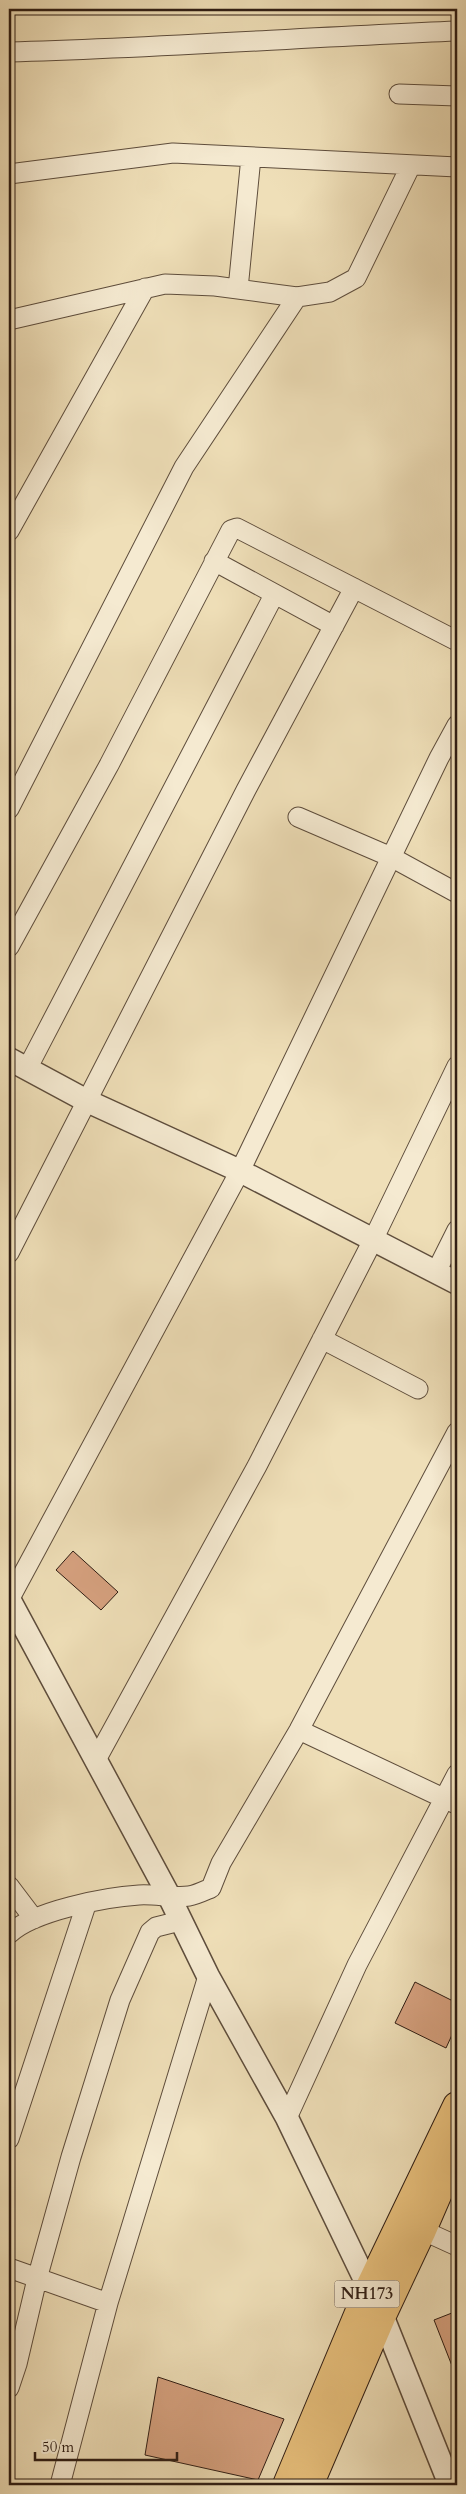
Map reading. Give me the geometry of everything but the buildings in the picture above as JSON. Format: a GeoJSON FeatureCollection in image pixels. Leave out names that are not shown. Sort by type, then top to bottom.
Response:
{"type":"FeatureCollection","features":[{"type":"Feature","properties":{"kind":"highway","name":"NH173"},"geometry":{"type":"LineString","coordinates":[[287,2485],[369,2289],[457,2106]]}},
{"type":"Feature","properties":{"kind":"highway","name":"NH173"},"geometry":{"type":"LineString","coordinates":[[309,2485],[382,2315],[457,2149]]}},
{"type":"Feature","properties":{"kind":"street"},"geometry":{"type":"LineString","coordinates":[[9,52],[159,48],[316,37],[457,31]]}},
{"type":"Feature","properties":{"kind":"street"},"geometry":{"type":"LineString","coordinates":[[399,94],[457,96]]}},
{"type":"Feature","properties":{"kind":"street"},"geometry":{"type":"LineString","coordinates":[[9,174],[174,153],[457,167]]}},
{"type":"Feature","properties":{"kind":"street"},"geometry":{"type":"LineString","coordinates":[[238,289],[251,157]]}},
{"type":"Feature","properties":{"kind":"street"},"geometry":{"type":"LineString","coordinates":[[9,320],[165,284],[238,289],[297,297],[330,292],[356,278],[412,166]]}},
{"type":"Feature","properties":{"kind":"street"},"geometry":{"type":"LineString","coordinates":[[9,531],[145,288]]}},
{"type":"Feature","properties":{"kind":"street"},"geometry":{"type":"LineString","coordinates":[[9,809],[184,467],[297,297]]}},
{"type":"Feature","properties":{"kind":"street"},"geometry":{"type":"LineString","coordinates":[[9,947],[109,765],[231,530],[237,528],[457,640]]}},
{"type":"Feature","properties":{"kind":"street"},"geometry":{"type":"LineString","coordinates":[[214,561],[334,626]]}},
{"type":"Feature","properties":{"kind":"street"},"geometry":{"type":"LineString","coordinates":[[9,1253],[246,790],[354,588]]}},
{"type":"Feature","properties":{"kind":"street"},"geometry":{"type":"LineString","coordinates":[[274,595],[18,1064],[87,1101],[240,1171],[457,1283]]}},
{"type":"Feature","properties":{"kind":"street"},"geometry":{"type":"LineString","coordinates":[[450,2485],[382,2315],[287,2118],[208,1976],[168,1894],[9,1600],[240,1171],[457,725]]}},
{"type":"Feature","properties":{"kind":"street"},"geometry":{"type":"LineString","coordinates":[[298,817],[391,858],[457,893]]}},
{"type":"Feature","properties":{"kind":"street"},"geometry":{"type":"LineString","coordinates":[[96,1760],[257,1466],[373,1240],[457,1066]]}},
{"type":"Feature","properties":{"kind":"street"},"geometry":{"type":"LineString","coordinates":[[436,1272],[457,1230]]}},
{"type":"Feature","properties":{"kind":"street"},"geometry":{"type":"LineString","coordinates":[[322,1339],[418,1389]]}},
{"type":"Feature","properties":{"kind":"street"},"geometry":{"type":"LineString","coordinates":[[9,1934],[34,1919],[62,1909],[112,1898],[168,1894],[189,1896],[211,1888],[221,1863],[299,1730],[457,1432]]}},
{"type":"Feature","properties":{"kind":"street"},"geometry":{"type":"LineString","coordinates":[[299,1730],[451,1802]]}},
{"type":"Feature","properties":{"kind":"street"},"geometry":{"type":"LineString","coordinates":[[287,2118],[358,1965],[451,1802],[457,1774]]}},
{"type":"Feature","properties":{"kind":"street"},"geometry":{"type":"LineString","coordinates":[[9,1886],[34,1919]]}},
{"type":"Feature","properties":{"kind":"street"},"geometry":{"type":"LineString","coordinates":[[9,2139],[86,1905]]}},
{"type":"Feature","properties":{"kind":"street"},"geometry":{"type":"LineString","coordinates":[[9,2388],[24,2338],[37,2279],[120,2000],[150,1932],[156,1928],[180,1921]]}},
{"type":"Feature","properties":{"kind":"street"},"geometry":{"type":"LineString","coordinates":[[60,2485],[108,2303],[208,1976]]}},
{"type":"Feature","properties":{"kind":"street"},"geometry":{"type":"LineString","coordinates":[[422,2230],[457,2246]]}},
{"type":"Feature","properties":{"kind":"street"},"geometry":{"type":"LineString","coordinates":[[9,2268],[108,2303]]}}]}
